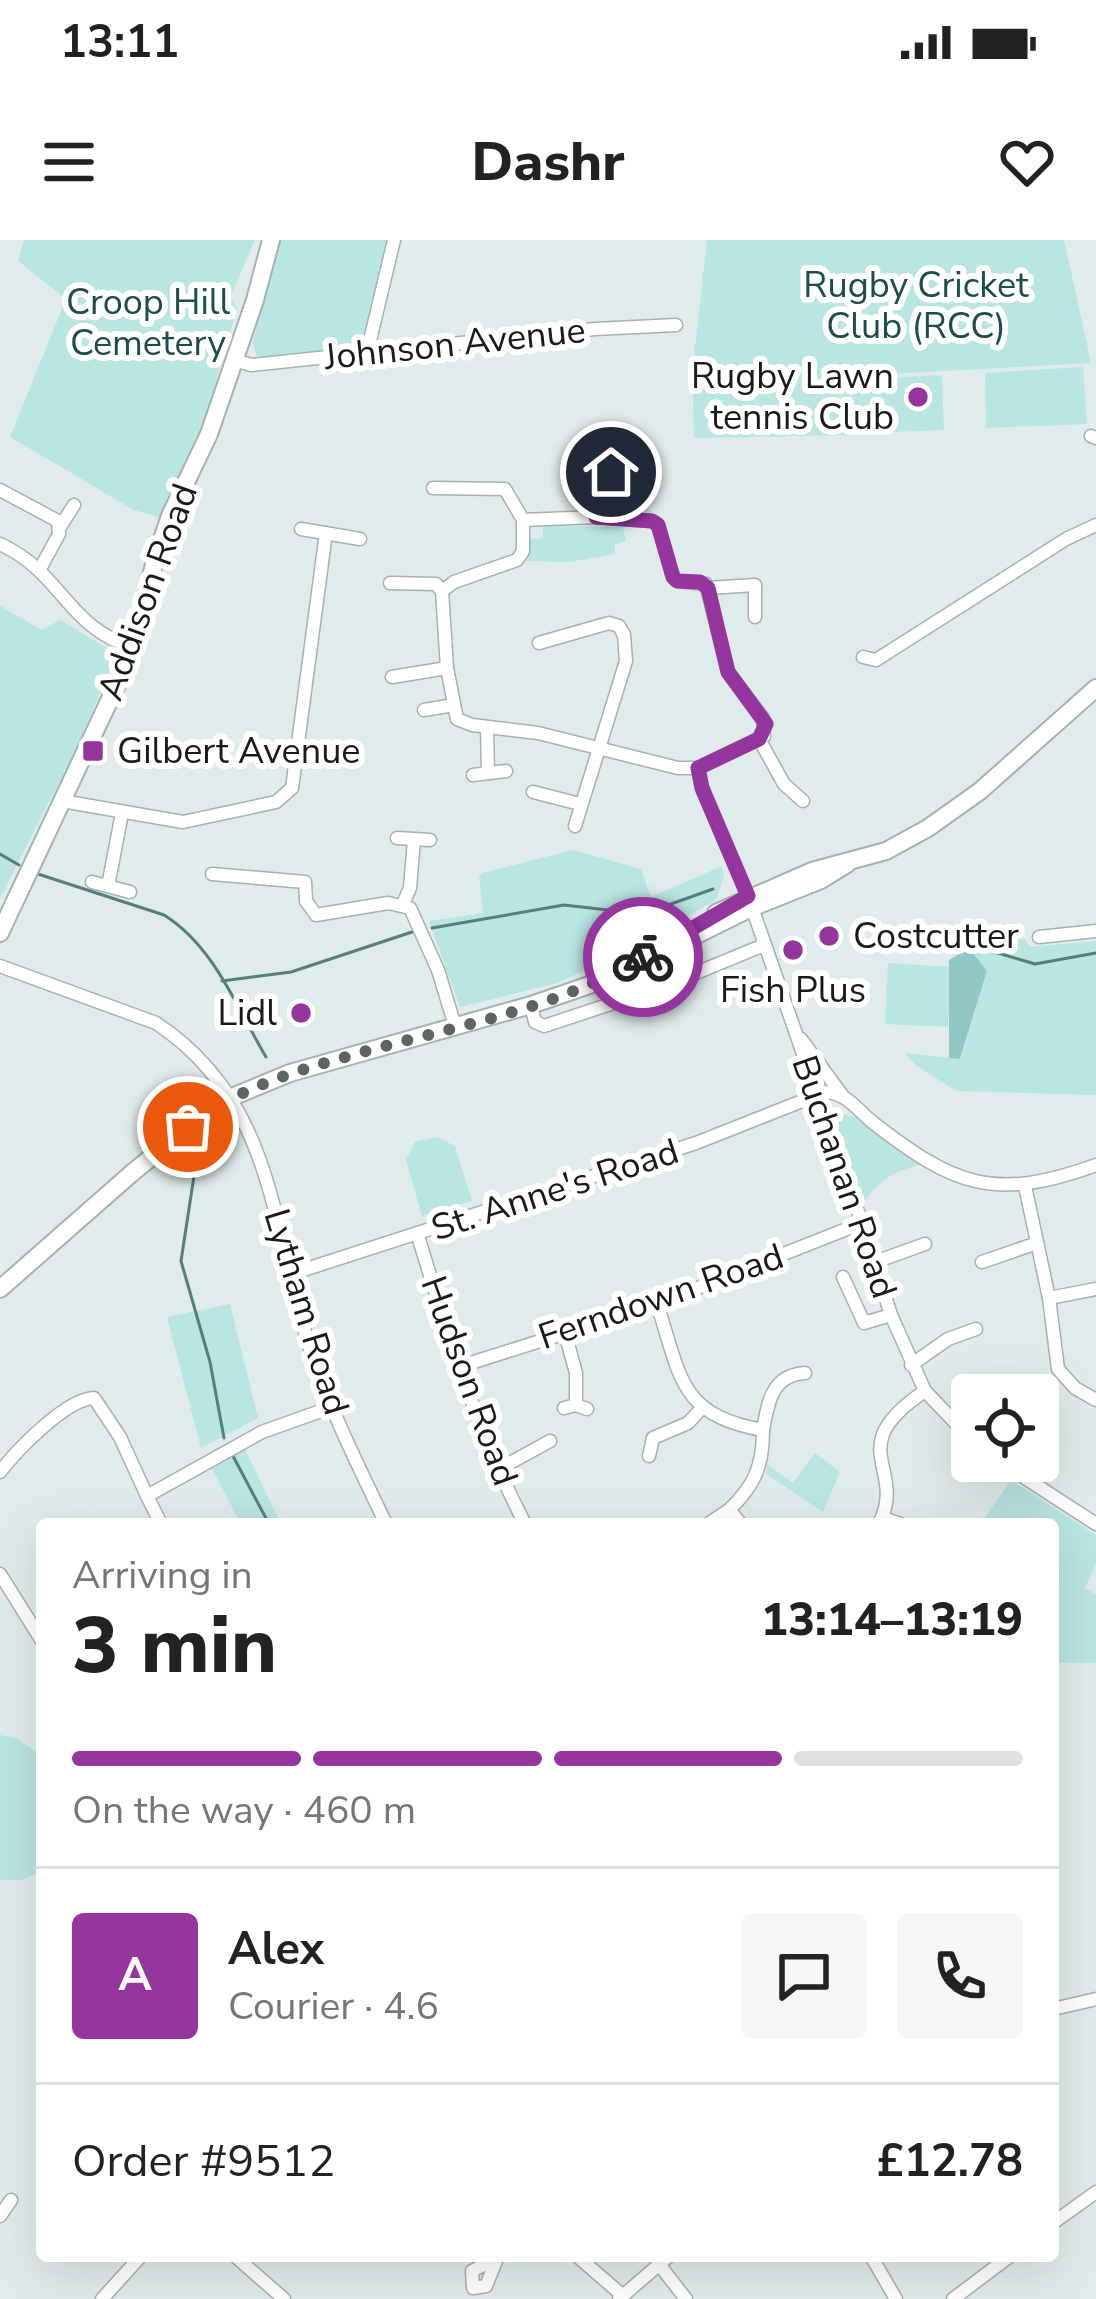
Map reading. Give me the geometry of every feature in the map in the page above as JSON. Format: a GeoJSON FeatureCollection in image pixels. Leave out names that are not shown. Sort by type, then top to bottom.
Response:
{"type":"FeatureCollection","features":[{"type":"Feature","properties":{"kind":"main road","name":"Addison Road"},"geometry":{"type":"LineString","coordinates":[[0,933],[134,648],[168,523],[209,434],[271,240]]}},
{"type":"Feature","properties":{"kind":"main road"},"geometry":{"type":"LineString","coordinates":[[0,1289],[132,1173],[232,1097],[290,1073],[607,979],[812,871],[886,851],[980,791],[1096,688]]}},
{"type":"Feature","properties":{"kind":"main road"},"geometry":{"type":"LineString","coordinates":[[750,902],[821,880],[848,864]]}},
{"type":"Feature","properties":{"kind":"street"},"geometry":{"type":"LineString","coordinates":[[367,353],[394,240]]}},
{"type":"Feature","properties":{"kind":"street","name":"Johnson Avenue"},"geometry":{"type":"LineString","coordinates":[[234,360],[251,365],[595,329],[677,325]]}},
{"type":"Feature","properties":{"kind":"street"},"geometry":{"type":"LineString","coordinates":[[596,517],[587,473],[611,472]]}},
{"type":"Feature","properties":{"kind":"street"},"geometry":{"type":"LineString","coordinates":[[434,488],[505,489],[523,520],[520,557],[442,591]]}},
{"type":"Feature","properties":{"kind":"street"},"geometry":{"type":"LineString","coordinates":[[452,488],[452,504]]}},
{"type":"Feature","properties":{"kind":"street"},"geometry":{"type":"LineString","coordinates":[[0,490],[55,517],[60,527]]}},
{"type":"Feature","properties":{"kind":"street"},"geometry":{"type":"LineString","coordinates":[[40,569],[74,505]]}},
{"type":"Feature","properties":{"kind":"street"},"geometry":{"type":"LineString","coordinates":[[390,584],[436,584],[442,591],[446,668],[460,721],[538,733],[661,766],[698,768],[759,739],[766,724],[728,672],[708,588],[673,577],[658,525],[596,517],[523,520]]}},
{"type":"Feature","properties":{"kind":"street"},"geometry":{"type":"LineString","coordinates":[[863,657],[876,660],[1066,539],[1096,525]]}},
{"type":"Feature","properties":{"kind":"street"},"geometry":{"type":"LineString","coordinates":[[301,529],[360,538]]}},
{"type":"Feature","properties":{"kind":"street"},"geometry":{"type":"LineString","coordinates":[[62,801],[197,821],[276,802],[292,788],[326,533]]}},
{"type":"Feature","properties":{"kind":"street"},"geometry":{"type":"LineString","coordinates":[[0,544],[40,569],[97,633],[134,648]]}},
{"type":"Feature","properties":{"kind":"street"},"geometry":{"type":"LineString","coordinates":[[708,588],[755,585],[755,617]]}},
{"type":"Feature","properties":{"kind":"street"},"geometry":{"type":"LineString","coordinates":[[539,643],[566,641],[609,623],[624,634],[624,666],[574,826]]}},
{"type":"Feature","properties":{"kind":"street"},"geometry":{"type":"LineString","coordinates":[[424,645],[445,644]]}},
{"type":"Feature","properties":{"kind":"street"},"geometry":{"type":"LineString","coordinates":[[392,677],[446,668]]}},
{"type":"Feature","properties":{"kind":"street"},"geometry":{"type":"LineString","coordinates":[[424,710],[454,705]]}},
{"type":"Feature","properties":{"kind":"street"},"geometry":{"type":"LineString","coordinates":[[487,727],[488,773]]}},
{"type":"Feature","properties":{"kind":"street"},"geometry":{"type":"LineString","coordinates":[[759,739],[784,784],[803,801]]}},
{"type":"Feature","properties":{"kind":"street","name":"Buchanan Road"},"geometry":{"type":"LineString","coordinates":[[698,768],[750,902],[891,1315],[926,1391],[951,1418]]}},
{"type":"Feature","properties":{"kind":"street"},"geometry":{"type":"LineString","coordinates":[[473,776],[506,771]]}},
{"type":"Feature","properties":{"kind":"street"},"geometry":{"type":"LineString","coordinates":[[533,793],[580,804]]}},
{"type":"Feature","properties":{"kind":"street"},"geometry":{"type":"LineString","coordinates":[[108,886],[122,813]]}},
{"type":"Feature","properties":{"kind":"street"},"geometry":{"type":"LineString","coordinates":[[397,838],[430,840]]}},
{"type":"Feature","properties":{"kind":"street"},"geometry":{"type":"LineString","coordinates":[[403,904],[410,888],[414,839]]}},
{"type":"Feature","properties":{"kind":"street"},"geometry":{"type":"LineString","coordinates":[[212,874],[305,882],[306,901],[316,915],[403,904],[414,913],[455,1026]]}},
{"type":"Feature","properties":{"kind":"street"},"geometry":{"type":"LineString","coordinates":[[92,882],[130,892]]}},
{"type":"Feature","properties":{"kind":"street"},"geometry":{"type":"LineString","coordinates":[[1039,937],[1096,931]]}},
{"type":"Feature","properties":{"kind":"street"},"geometry":{"type":"LineString","coordinates":[[531,1005],[535,1022],[544,1026],[662,987],[764,945]]}},
{"type":"Feature","properties":{"kind":"street","name":"Lytham Road"},"geometry":{"type":"LineString","coordinates":[[0,966],[156,1023],[177,1037],[232,1097],[254,1139],[312,1355],[383,1518]]}},
{"type":"Feature","properties":{"kind":"street"},"geometry":{"type":"LineString","coordinates":[[793,1028],[843,1096],[938,1169],[980,1181],[1025,1186],[1096,1165]]}},
{"type":"Feature","properties":{"kind":"street"},"geometry":{"type":"LineString","coordinates":[[815,1094],[843,1096]]}},
{"type":"Feature","properties":{"kind":"street","name":"St. Anne's Road"},"geometry":{"type":"LineString","coordinates":[[291,1274],[696,1143],[815,1094]]}},
{"type":"Feature","properties":{"kind":"street"},"geometry":{"type":"LineString","coordinates":[[822,1111],[844,1107],[863,1114]]}},
{"type":"Feature","properties":{"kind":"street"},"geometry":{"type":"LineString","coordinates":[[1025,1186],[1049,1298],[1058,1369],[1075,1388],[1096,1400]]}},
{"type":"Feature","properties":{"kind":"street","name":"Ferndown Road"},"geometry":{"type":"LineString","coordinates":[[458,1366],[657,1304],[862,1223]]}},
{"type":"Feature","properties":{"kind":"street","name":"Hudson Road"},"geometry":{"type":"LineString","coordinates":[[418,1236],[458,1366],[497,1470],[522,1518]]}},
{"type":"Feature","properties":{"kind":"street"},"geometry":{"type":"LineString","coordinates":[[982,1262],[1036,1243]]}},
{"type":"Feature","properties":{"kind":"street"},"geometry":{"type":"LineString","coordinates":[[874,1262],[925,1244]]}},
{"type":"Feature","properties":{"kind":"street"},"geometry":{"type":"LineString","coordinates":[[843,1277],[864,1323],[891,1315]]}},
{"type":"Feature","properties":{"kind":"street"},"geometry":{"type":"LineString","coordinates":[[1049,1298],[1096,1289]]}},
{"type":"Feature","properties":{"kind":"street"},"geometry":{"type":"LineString","coordinates":[[657,1304],[682,1379],[701,1409],[736,1425],[763,1430]]}},
{"type":"Feature","properties":{"kind":"street"},"geometry":{"type":"LineString","coordinates":[[911,1365],[949,1339],[976,1329]]}},
{"type":"Feature","properties":{"kind":"street"},"geometry":{"type":"LineString","coordinates":[[565,1333],[576,1372],[575,1407]]}},
{"type":"Feature","properties":{"kind":"street"},"geometry":{"type":"LineString","coordinates":[[717,1518],[758,1476],[772,1392],[795,1370]]}},
{"type":"Feature","properties":{"kind":"street"},"geometry":{"type":"LineString","coordinates":[[882,1518],[886,1496],[880,1442],[899,1410],[926,1391]]}},
{"type":"Feature","properties":{"kind":"street"},"geometry":{"type":"LineString","coordinates":[[0,1472],[39,1432],[84,1398],[94,1398],[120,1437],[158,1518]]}},
{"type":"Feature","properties":{"kind":"street"},"geometry":{"type":"LineString","coordinates":[[147,1496],[238,1444],[332,1407]]}},
{"type":"Feature","properties":{"kind":"street"},"geometry":{"type":"LineString","coordinates":[[646,1445],[688,1424],[701,1409]]}},
{"type":"Feature","properties":{"kind":"street"},"geometry":{"type":"LineString","coordinates":[[497,1470],[553,1439]]}},
{"type":"Feature","properties":{"kind":"street"},"geometry":{"type":"LineString","coordinates":[[1031,1482],[1096,1524]]}},
{"type":"Feature","properties":{"kind":"street"},"geometry":{"type":"LineString","coordinates":[[728,1510],[736,1518]]}},
{"type":"Feature","properties":{"kind":"street"},"geometry":{"type":"LineString","coordinates":[[0,1574],[36,1631]]}},
{"type":"Feature","properties":{"kind":"street"},"geometry":{"type":"LineString","coordinates":[[1059,2008],[1096,1999]]}},
{"type":"Feature","properties":{"kind":"street"},"geometry":{"type":"LineString","coordinates":[[1059,2219],[1096,2192]]}},
{"type":"Feature","properties":{"kind":"street"},"geometry":{"type":"LineString","coordinates":[[102,2299],[136,2262]]}},
{"type":"Feature","properties":{"kind":"street"},"geometry":{"type":"LineString","coordinates":[[242,2262],[284,2299]]}},
{"type":"Feature","properties":{"kind":"street"},"geometry":{"type":"LineString","coordinates":[[583,2262],[621,2297],[661,2262]]}},
{"type":"Feature","properties":{"kind":"street"},"geometry":{"type":"LineString","coordinates":[[664,2262],[686,2299]]}},
{"type":"Feature","properties":{"kind":"street"},"geometry":{"type":"LineString","coordinates":[[874,2262],[896,2299]]}},
{"type":"Feature","properties":{"kind":"street"},"geometry":{"type":"LineString","coordinates":[[953,2299],[1002,2262]]}},
{"type":"Feature","properties":{"kind":"green space","name":"Croop Hill Cemetery"},"geometry":{"type":"Polygon","coordinates":[[[24,240],[255,240],[230,297],[237,308],[203,427],[162,518],[134,510],[10,437],[66,299],[18,261],[24,240]]]}},
{"type":"Feature","properties":{"kind":"green space"},"geometry":{"type":"Polygon","coordinates":[[[276,240],[388,240],[369,330],[356,350],[257,357],[253,343],[276,240]]]}},
{"type":"Feature","properties":{"kind":"green space","name":"Rugby Cricket Club (RCC)"},"geometry":{"type":"Polygon","coordinates":[[[707,240],[1064,240],[1091,363],[850,376],[850,435],[694,438],[692,375],[707,240]]]}},
{"type":"Feature","properties":{"kind":"green space"},"geometry":{"type":"Polygon","coordinates":[[[1083,367],[1087,424],[986,428],[985,373],[1083,367]]]}},
{"type":"Feature","properties":{"kind":"green space"},"geometry":{"type":"Polygon","coordinates":[[[942,375],[944,430],[893,432],[880,424],[852,431],[852,380],[942,375]]]}},
{"type":"Feature","properties":{"kind":"green space"},"geometry":{"type":"Polygon","coordinates":[[[543,526],[623,527],[626,541],[615,545],[615,554],[570,562],[527,561],[530,539],[543,538],[543,526]]]}},
{"type":"Feature","properties":{"kind":"green space"},"geometry":{"type":"Polygon","coordinates":[[[0,606],[42,630],[60,620],[117,654],[75,751],[0,898],[0,606]]]}},
{"type":"Feature","properties":{"kind":"green space"},"geometry":{"type":"Polygon","coordinates":[[[573,850],[641,869],[651,897],[722,866],[724,876],[716,900],[625,952],[557,983],[460,1007],[429,921],[483,913],[482,873],[573,850]]]}},
{"type":"Feature","properties":{"kind":"green space"},"geometry":{"type":"Polygon","coordinates":[[[1025,939],[1030,947],[1096,941],[1096,1095],[956,1091],[904,1053],[961,1059],[987,971],[969,948],[1025,939]]]}},
{"type":"Feature","properties":{"kind":"green space"},"geometry":{"type":"Polygon","coordinates":[[[888,963],[951,967],[948,1027],[885,1024],[888,963]]]}},
{"type":"Feature","properties":{"kind":"green space"},"geometry":{"type":"Polygon","coordinates":[[[844,1115],[855,1117],[918,1165],[886,1179],[863,1204],[834,1122],[844,1115]]]}},
{"type":"Feature","properties":{"kind":"green space"},"geometry":{"type":"Polygon","coordinates":[[[437,1137],[455,1146],[472,1201],[422,1216],[406,1160],[415,1142],[437,1137]]]}},
{"type":"Feature","properties":{"kind":"green space"},"geometry":{"type":"Polygon","coordinates":[[[230,1304],[258,1418],[201,1448],[167,1317],[230,1304]]]}},
{"type":"Feature","properties":{"kind":"green space"},"geometry":{"type":"Polygon","coordinates":[[[245,1449],[278,1518],[238,1518],[212,1469],[245,1449]]]}},
{"type":"Feature","properties":{"kind":"green space"},"geometry":{"type":"Polygon","coordinates":[[[815,1453],[840,1472],[823,1512],[766,1474],[767,1464],[793,1483],[815,1453]]]}},
{"type":"Feature","properties":{"kind":"green space"},"geometry":{"type":"Polygon","coordinates":[[[1014,1482],[1096,1535],[1096,1564],[1085,1588],[1096,1594],[1096,1663],[1059,1663],[1059,1518],[984,1518],[1014,1482]]]}},
{"type":"Feature","properties":{"kind":"green space"},"geometry":{"type":"Polygon","coordinates":[[[0,1735],[16,1738],[36,1752],[36,1874],[0,1880],[0,1735]]]}},
{"type":"Feature","properties":{"kind":"shaded area"},"geometry":{"type":"Polygon","coordinates":[[[969,948],[987,971],[960,1059],[949,1058],[949,960],[969,948]]]}},
{"type":"Feature","properties":{"kind":"waterway"},"geometry":{"type":"LineString","coordinates":[[0,854],[19,865]]}},
{"type":"Feature","properties":{"kind":"waterway"},"geometry":{"type":"LineString","coordinates":[[38,874],[164,915],[182,928],[223,979],[266,1057]]}},
{"type":"Feature","properties":{"kind":"waterway"},"geometry":{"type":"LineString","coordinates":[[432,928],[564,905],[643,914],[713,889]]}},
{"type":"Feature","properties":{"kind":"waterway"},"geometry":{"type":"LineString","coordinates":[[222,981],[291,972],[412,932]]}},
{"type":"Feature","properties":{"kind":"waterway"},"geometry":{"type":"LineString","coordinates":[[991,951],[1035,964],[1096,953]]}},
{"type":"Feature","properties":{"kind":"waterway"},"geometry":{"type":"LineString","coordinates":[[198,1150],[181,1261],[210,1362],[224,1438]]}},
{"type":"Feature","properties":{"kind":"waterway"},"geometry":{"type":"LineString","coordinates":[[233,1456],[266,1518]]}},
{"type":"Feature","properties":{"kind":"way so far"},"geometry":{"type":"LineString","coordinates":[[188,1127],[232,1097],[282,1076],[531,1005],[607,979],[643,957]]}},
{"type":"Feature","properties":{"kind":"place","name":"Rugby Lawn tennis Club"},"geometry":{"type":"Point","coordinates":[918,397]}},
{"type":"Feature","properties":{"kind":"place","name":"Gilbert Avenue"},"geometry":{"type":"Point","coordinates":[93,751]}},
{"type":"Feature","properties":{"kind":"place","name":"Costcutter"},"geometry":{"type":"Point","coordinates":[829,936]}},
{"type":"Feature","properties":{"kind":"place","name":"Fish Plus"},"geometry":{"type":"Point","coordinates":[793,950]}},
{"type":"Feature","properties":{"kind":"place","name":"Lidl"},"geometry":{"type":"Point","coordinates":[301,1013]}},
{"type":"Feature","properties":{"kind":"route"},"geometry":{"type":"LineString","coordinates":[[611,472],[594,473],[596,517],[658,525],[673,577],[706,584],[728,672],[766,724],[764,736],[698,768],[748,896],[643,957]]}}]}
